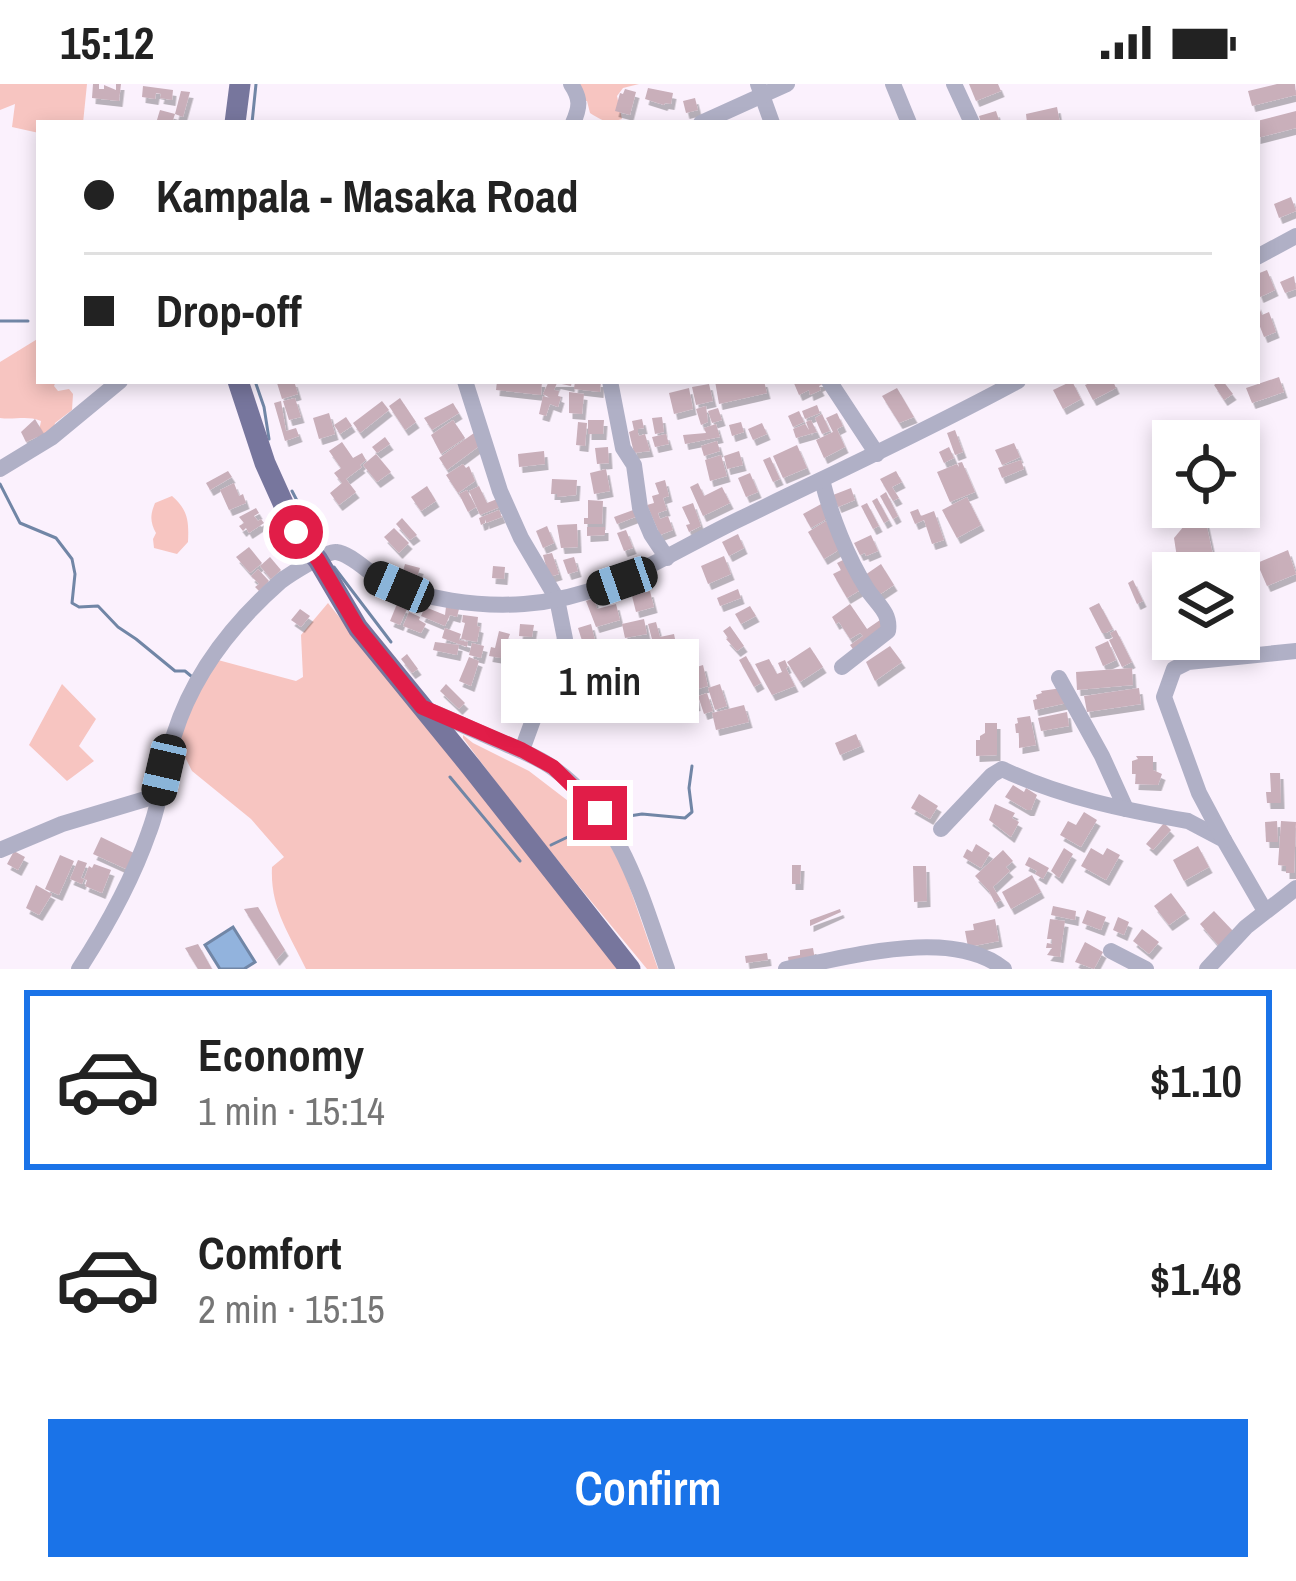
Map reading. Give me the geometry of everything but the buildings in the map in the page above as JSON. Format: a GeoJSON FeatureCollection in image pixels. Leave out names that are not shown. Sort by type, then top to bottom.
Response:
{"type":"FeatureCollection","features":[{"type":"Feature","properties":{"kind":"main road"},"geometry":{"type":"LineString","coordinates":[[235,120],[240,84]]}},
{"type":"Feature","properties":{"kind":"main road"},"geometry":{"type":"LineString","coordinates":[[239,384],[265,463],[296,532],[358,628],[630,969]]}},
{"type":"Feature","properties":{"kind":"street"},"geometry":{"type":"LineString","coordinates":[[571,84],[580,106],[574,120]]}},
{"type":"Feature","properties":{"kind":"street"},"geometry":{"type":"LineString","coordinates":[[706,120],[760,91],[787,84]]}},
{"type":"Feature","properties":{"kind":"street"},"geometry":{"type":"LineString","coordinates":[[892,84],[908,120]]}},
{"type":"Feature","properties":{"kind":"street"},"geometry":{"type":"LineString","coordinates":[[954,84],[971,120]]}},
{"type":"Feature","properties":{"kind":"street"},"geometry":{"type":"LineString","coordinates":[[760,91],[771,120]]}},
{"type":"Feature","properties":{"kind":"street"},"geometry":{"type":"LineString","coordinates":[[1260,255],[1296,236]]}},
{"type":"Feature","properties":{"kind":"street"},"geometry":{"type":"LineString","coordinates":[[0,469],[51,438],[116,384]]}},
{"type":"Feature","properties":{"kind":"street"},"geometry":{"type":"LineString","coordinates":[[466,384],[509,516],[557,599],[565,639],[540,675],[536,709],[522,750]]}},
{"type":"Feature","properties":{"kind":"street"},"geometry":{"type":"LineString","coordinates":[[611,384],[623,448],[634,465],[640,508],[667,558]]}},
{"type":"Feature","properties":{"kind":"street"},"geometry":{"type":"LineString","coordinates":[[831,384],[877,454]]}},
{"type":"Feature","properties":{"kind":"street"},"geometry":{"type":"LineString","coordinates":[[79,969],[126,886],[151,827],[179,721],[216,651],[285,577],[327,553],[340,552],[376,578],[436,598],[503,604],[557,599],[622,581],[1012,384]]}},
{"type":"Feature","properties":{"kind":"street"},"geometry":{"type":"LineString","coordinates":[[822,480],[860,576],[889,619],[888,631],[842,667]]}},
{"type":"Feature","properties":{"kind":"street"},"geometry":{"type":"LineString","coordinates":[[1265,911],[1199,793],[1164,697],[1174,669],[1188,662],[1296,651]]}},
{"type":"Feature","properties":{"kind":"street"},"geometry":{"type":"LineString","coordinates":[[1059,678],[1126,809]]}},
{"type":"Feature","properties":{"kind":"street"},"geometry":{"type":"LineString","coordinates":[[422,707],[553,767],[600,813],[633,874],[667,969]]}},
{"type":"Feature","properties":{"kind":"street"},"geometry":{"type":"LineString","coordinates":[[941,829],[1002,769],[1044,788],[1188,821],[1224,840]]}},
{"type":"Feature","properties":{"kind":"street"},"geometry":{"type":"LineString","coordinates":[[0,850],[62,824],[159,795]]}},
{"type":"Feature","properties":{"kind":"street"},"geometry":{"type":"LineString","coordinates":[[1208,969],[1265,911],[1296,888]]}},
{"type":"Feature","properties":{"kind":"street"},"geometry":{"type":"LineString","coordinates":[[785,969],[864,951],[941,947],[992,960],[1004,969]]}},
{"type":"Feature","properties":{"kind":"street"},"geometry":{"type":"LineString","coordinates":[[1111,951],[1146,969]]}},
{"type":"Feature","properties":{"kind":"shaded area"},"geometry":{"type":"Polygon","coordinates":[[[0,84],[87,84],[83,120],[36,120],[36,132],[12,127],[15,104],[0,110],[0,84]]]}},
{"type":"Feature","properties":{"kind":"shaded area"},"geometry":{"type":"Polygon","coordinates":[[[575,84],[639,84],[623,88],[617,96],[622,119],[602,120],[590,113],[587,101],[575,101],[575,84]]]}},
{"type":"Feature","properties":{"kind":"shaded area"},"geometry":{"type":"Polygon","coordinates":[[[36,340],[36,384],[55,384],[58,391],[69,389],[73,394],[72,410],[55,423],[53,433],[37,441],[41,421],[0,418],[0,362],[36,340]]]}},
{"type":"Feature","properties":{"kind":"shaded area"},"geometry":{"type":"Polygon","coordinates":[[[172,496],[184,511],[188,528],[188,542],[177,554],[154,548],[153,539],[155,503],[172,496]]]}},
{"type":"Feature","properties":{"kind":"shaded area"},"geometry":{"type":"Polygon","coordinates":[[[328,603],[620,969],[306,969],[274,895],[272,867],[284,857],[251,819],[192,771],[177,741],[203,680],[218,660],[296,681],[303,677],[301,635],[328,603]]]}},
{"type":"Feature","properties":{"kind":"shaded area"},"geometry":{"type":"Polygon","coordinates":[[[62,684],[96,719],[79,746],[94,761],[67,781],[29,745],[62,684]]]}},
{"type":"Feature","properties":{"kind":"shaded area"},"geometry":{"type":"Polygon","coordinates":[[[463,735],[529,771],[606,837],[624,871],[658,969],[647,969],[463,735]]]}},
{"type":"Feature","properties":{"kind":"water"},"geometry":{"type":"Polygon","coordinates":[[[233,927],[255,962],[244,969],[220,969],[205,945],[233,927]]]}},
{"type":"Feature","properties":{"kind":"waterway"},"geometry":{"type":"LineString","coordinates":[[252,120],[256,84]]}},
{"type":"Feature","properties":{"kind":"waterway"},"geometry":{"type":"LineString","coordinates":[[0,321],[28,321]]}},
{"type":"Feature","properties":{"kind":"waterway"},"geometry":{"type":"LineString","coordinates":[[256,384],[269,439]]}},
{"type":"Feature","properties":{"kind":"waterway"},"geometry":{"type":"LineString","coordinates":[[0,484],[20,523],[56,538],[72,559],[72,603],[98,606],[175,671],[191,676]]}},
{"type":"Feature","properties":{"kind":"waterway"},"geometry":{"type":"LineString","coordinates":[[292,491],[314,533]]}},
{"type":"Feature","properties":{"kind":"waterway"},"geometry":{"type":"LineString","coordinates":[[334,567],[391,642]]}},
{"type":"Feature","properties":{"kind":"waterway"},"geometry":{"type":"LineString","coordinates":[[623,817],[685,818],[692,812],[692,766]]}},
{"type":"Feature","properties":{"kind":"waterway"},"geometry":{"type":"LineString","coordinates":[[450,777],[520,861]]}},
{"type":"Feature","properties":{"kind":"waterway"},"geometry":{"type":"LineString","coordinates":[[551,845],[593,825]]}},
{"type":"Feature","properties":{"kind":"route"},"geometry":{"type":"LineString","coordinates":[[296,532],[358,628],[422,707],[553,767],[600,813]]}}]}
